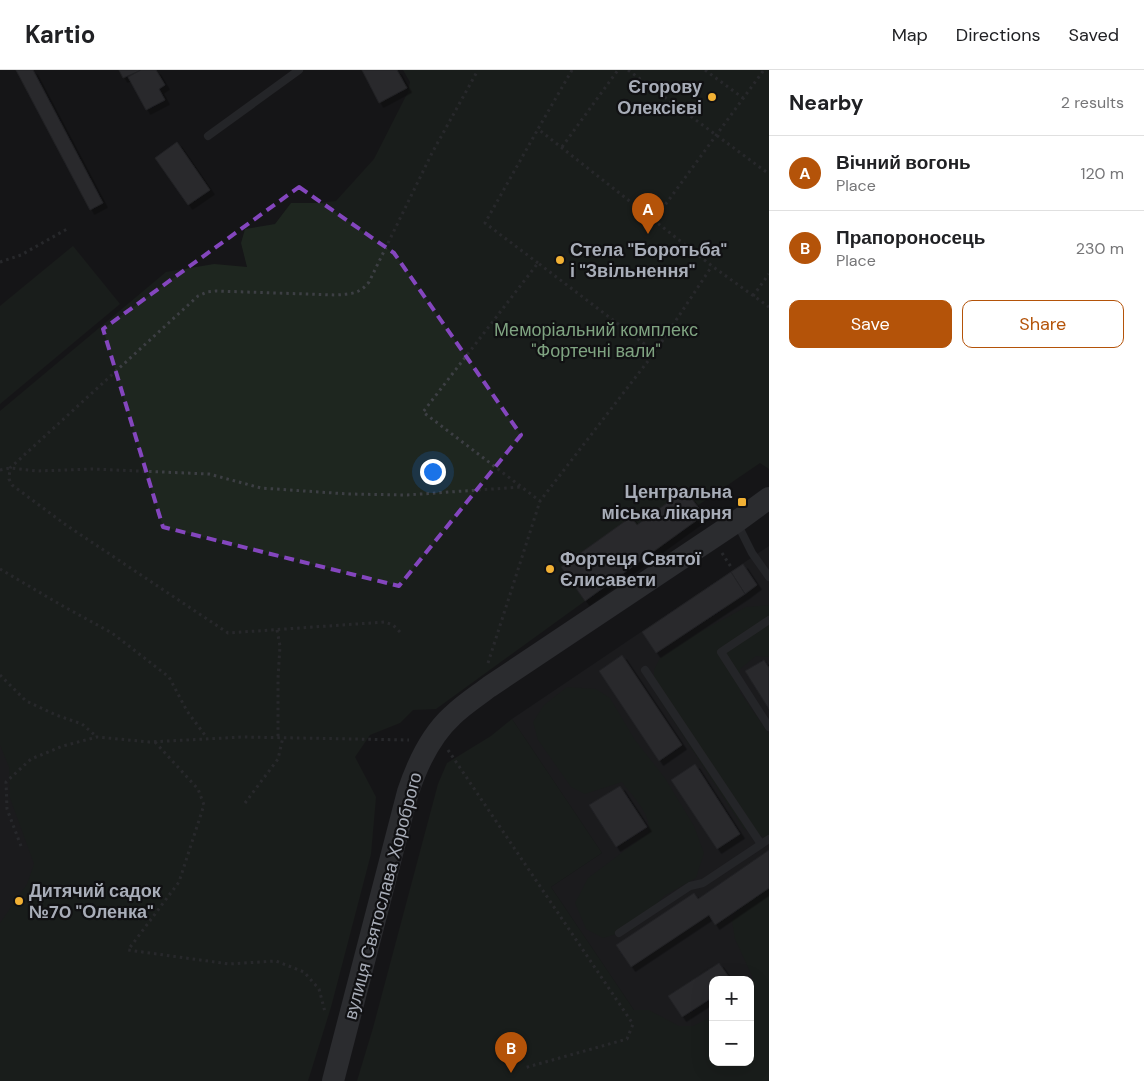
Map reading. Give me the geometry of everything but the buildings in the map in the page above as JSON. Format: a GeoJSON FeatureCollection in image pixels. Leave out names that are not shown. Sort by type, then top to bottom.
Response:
{"type":"FeatureCollection","features":[{"type":"Feature","properties":{"kind":"main road","name":"вулиця Святослава Хороброго"},"geometry":{"type":"LineString","coordinates":[[334,1081],[408,792],[425,751],[439,732],[452,716],[489,687],[769,498]]}},
{"type":"Feature","properties":{"kind":"lane"},"geometry":{"type":"LineString","coordinates":[[208,136],[299,70]]}},
{"type":"Feature","properties":{"kind":"lane"},"geometry":{"type":"LineString","coordinates":[[736,522],[752,553],[769,577]]}},
{"type":"Feature","properties":{"kind":"lane"},"geometry":{"type":"LineString","coordinates":[[769,620],[722,652],[769,727]]}},
{"type":"Feature","properties":{"kind":"lane"},"geometry":{"type":"LineString","coordinates":[[645,670],[761,844]]}},
{"type":"Feature","properties":{"kind":"lane"},"geometry":{"type":"LineString","coordinates":[[619,933],[690,886],[703,883],[769,839]]}},
{"type":"Feature","properties":{"kind":"path"},"geometry":{"type":"LineString","coordinates":[[400,632],[393,625],[385,622],[228,632],[66,525],[12,485],[9,479],[10,468],[198,296],[206,292],[336,295],[352,294],[364,290],[432,154],[478,70]]}},
{"type":"Feature","properties":{"kind":"path"},"geometry":{"type":"LineString","coordinates":[[572,70],[485,223],[654,352]]}},
{"type":"Feature","properties":{"kind":"path"},"geometry":{"type":"LineString","coordinates":[[562,147],[618,70]]}},
{"type":"Feature","properties":{"kind":"path"},"geometry":{"type":"LineString","coordinates":[[628,70],[769,174]]}},
{"type":"Feature","properties":{"kind":"path"},"geometry":{"type":"LineString","coordinates":[[705,70],[743,98]]}},
{"type":"Feature","properties":{"kind":"path"},"geometry":{"type":"LineString","coordinates":[[654,220],[764,70]]}},
{"type":"Feature","properties":{"kind":"path"},"geometry":{"type":"LineString","coordinates":[[538,129],[712,266],[769,306]]}},
{"type":"Feature","properties":{"kind":"path"},"geometry":{"type":"LineString","coordinates":[[0,262],[21,255],[67,229]]}},
{"type":"Feature","properties":{"kind":"path"},"geometry":{"type":"LineString","coordinates":[[538,263],[423,412],[540,502]]}},
{"type":"Feature","properties":{"kind":"path"},"geometry":{"type":"LineString","coordinates":[[486,671],[540,502],[654,352],[712,266]]}},
{"type":"Feature","properties":{"kind":"path"},"geometry":{"type":"LineString","coordinates":[[753,296],[769,274]]}},
{"type":"Feature","properties":{"kind":"path"},"geometry":{"type":"LineString","coordinates":[[0,470],[10,468],[36,471],[92,469],[209,474],[261,488],[348,494],[407,495],[521,487]]}},
{"type":"Feature","properties":{"kind":"path"},"geometry":{"type":"LineString","coordinates":[[0,569],[112,633],[169,676],[187,711],[207,738]]}},
{"type":"Feature","properties":{"kind":"path"},"geometry":{"type":"LineString","coordinates":[[277,630],[280,646],[278,737]]}},
{"type":"Feature","properties":{"kind":"path"},"geometry":{"type":"LineString","coordinates":[[1,676],[26,702],[82,724],[97,737]]}},
{"type":"Feature","properties":{"kind":"path"},"geometry":{"type":"LineString","coordinates":[[439,732],[451,755],[633,1024],[627,1039],[524,1068]]}},
{"type":"Feature","properties":{"kind":"path"},"geometry":{"type":"LineString","coordinates":[[21,846],[7,809],[6,782],[31,759],[63,746],[97,737],[155,742],[207,738],[278,737],[417,740]]}},
{"type":"Feature","properties":{"kind":"path"},"geometry":{"type":"LineString","coordinates":[[245,803],[278,758],[283,737]]}},
{"type":"Feature","properties":{"kind":"path"},"geometry":{"type":"LineString","coordinates":[[155,742],[198,789],[204,806],[179,882],[128,950],[229,964],[276,961],[304,972],[318,989],[325,1012]]}},
{"type":"Feature","properties":{"kind":"highlighted area"},"geometry":{"type":"Polygon","coordinates":[[[299,187],[394,253],[521,435],[399,586],[163,527],[103,329],[299,187]]]}},
{"type":"Feature","properties":{"kind":"shaded area"},"geometry":{"type":"Polygon","coordinates":[[[769,546],[769,989],[754,1010],[754,976],[709,976],[709,1044],[673,1068],[551,887],[602,853],[512,719],[769,546]]]}},
{"type":"Feature","properties":{"kind":"shaded area","name":"Дитячий садок №70 \"Оленка\""},"geometry":{"type":"Polygon","coordinates":[[[0,709],[76,819],[0,984],[0,709]]]}},
{"type":"Feature","properties":{"kind":"green space","name":"Меморіальний комплекс \"Фортечні вали\""},"geometry":{"type":"Polygon","coordinates":[[[403,70],[769,70],[769,469],[760,463],[697,506],[637,525],[631,517],[561,567],[585,601],[436,709],[413,710],[400,723],[370,735],[355,757],[376,797],[371,854],[331,1007],[308,1081],[0,1081],[0,923],[27,884],[34,864],[10,798],[9,767],[0,745],[0,411],[166,272],[214,264],[247,267],[241,243],[245,229],[275,224],[291,203],[336,201],[374,159],[408,92],[410,82],[403,70]]]}},
{"type":"Feature","properties":{"kind":"green space"},"geometry":{"type":"Polygon","coordinates":[[[73,246],[120,304],[0,404],[0,306],[73,246]]]}},
{"type":"Feature","properties":{"kind":"green space"},"geometry":{"type":"Polygon","coordinates":[[[769,605],[769,657],[756,656],[740,669],[740,692],[769,734],[769,839],[744,829],[654,691],[654,670],[660,658],[698,633],[746,607],[769,605]]]}},
{"type":"Feature","properties":{"kind":"green space"},"geometry":{"type":"Polygon","coordinates":[[[567,687],[596,689],[610,698],[635,740],[665,778],[694,826],[704,853],[696,878],[664,896],[634,929],[603,938],[586,929],[575,903],[588,878],[648,833],[649,826],[641,806],[622,782],[585,794],[571,787],[538,740],[533,722],[544,705],[567,687]]]}},
{"type":"Feature","properties":{"kind":"green space"},"geometry":{"type":"Polygon","coordinates":[[[512,719],[602,853],[551,887],[634,1010],[649,1010],[679,1026],[693,1026],[709,1018],[709,1066],[754,1066],[754,976],[752,976],[735,939],[732,921],[737,910],[755,893],[769,884],[769,1081],[357,1081],[438,784],[447,763],[491,736],[512,719]]]}},
{"type":"Feature","properties":{"kind":"place","name":"Єгорову Олексієві"},"geometry":{"type":"Point","coordinates":[712,97]}},
{"type":"Feature","properties":{"kind":"place","name":"Вічний вогонь"},"geometry":{"type":"Point","coordinates":[648,234]}},
{"type":"Feature","properties":{"kind":"place","name":"Стела \"Боротьба\" і \"Звільнення\""},"geometry":{"type":"Point","coordinates":[560,260]}},
{"type":"Feature","properties":{"kind":"place","name":"Центральна міська лікарня"},"geometry":{"type":"Point","coordinates":[742,502]}},
{"type":"Feature","properties":{"kind":"place","name":"Фортеця Святої Єлисавети"},"geometry":{"type":"Point","coordinates":[550,569]}},
{"type":"Feature","properties":{"kind":"place","name":"Дитячий садок №70 \"Оленка\""},"geometry":{"type":"Point","coordinates":[19,901]}},
{"type":"Feature","properties":{"kind":"place","name":"Прапороносець"},"geometry":{"type":"Point","coordinates":[511,1073]}}]}
